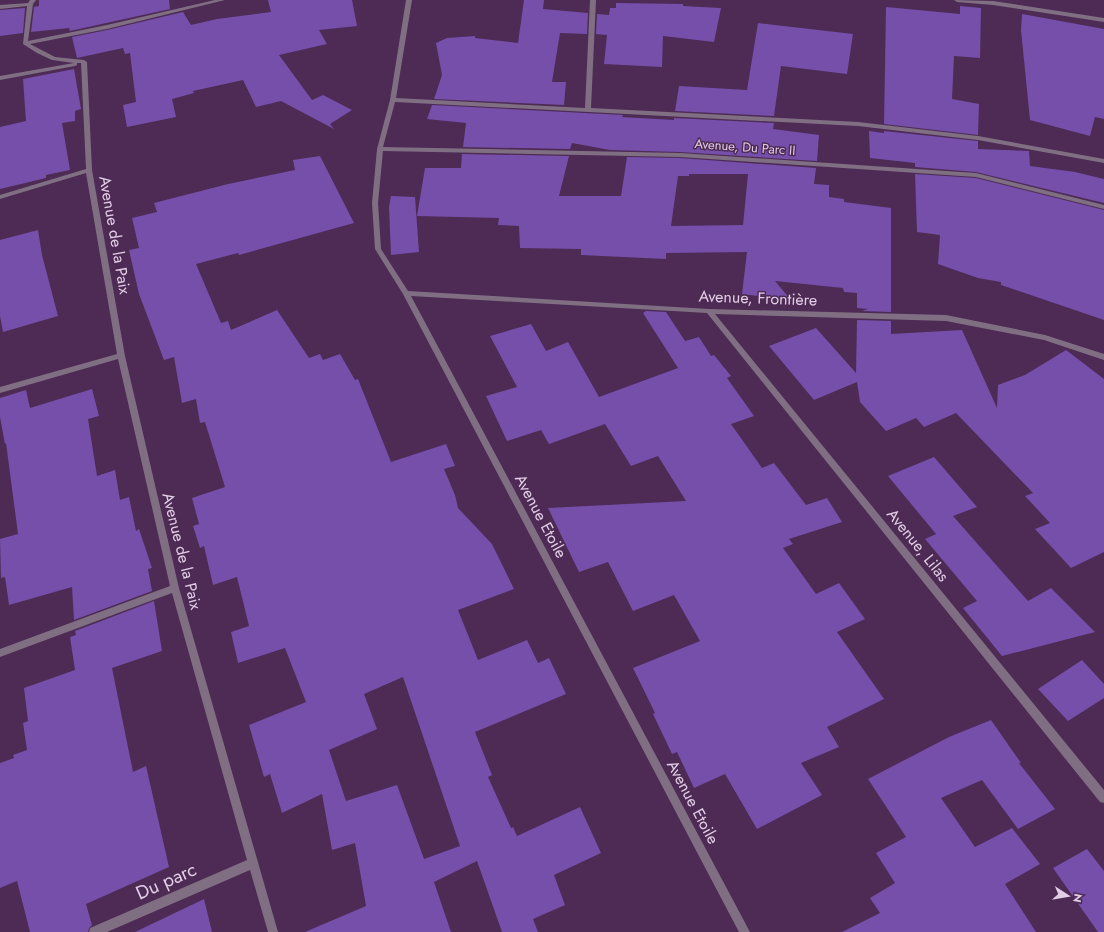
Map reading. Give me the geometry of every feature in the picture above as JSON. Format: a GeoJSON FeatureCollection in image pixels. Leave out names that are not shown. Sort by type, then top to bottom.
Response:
{"type":"FeatureCollection","features":[{"type":"Feature","properties":{"kind":"street"},"geometry":{"type":"LineString","coordinates":[[26,43],[107,27],[222,0]]}},
{"type":"Feature","properties":{"kind":"street","name":"Avenue Etoile"},"geometry":{"type":"LineString","coordinates":[[409,0],[393,100],[380,149],[375,203],[378,249],[406,293],[745,932]]}},
{"type":"Feature","properties":{"kind":"street"},"geometry":{"type":"LineString","coordinates":[[588,110],[593,0]]}},
{"type":"Feature","properties":{"kind":"street"},"geometry":{"type":"LineString","coordinates":[[957,0],[993,3],[1104,20]]}},
{"type":"Feature","properties":{"kind":"street"},"geometry":{"type":"LineString","coordinates":[[0,7],[32,2],[26,43]]}},
{"type":"Feature","properties":{"kind":"street"},"geometry":{"type":"LineString","coordinates":[[26,43],[39,52],[54,59],[84,62]]}},
{"type":"Feature","properties":{"kind":"street"},"geometry":{"type":"LineString","coordinates":[[0,78],[84,62]]}},
{"type":"Feature","properties":{"kind":"street","name":"Avenue de la Paix"},"geometry":{"type":"LineString","coordinates":[[84,62],[89,170],[121,356],[174,588],[273,932]]}},
{"type":"Feature","properties":{"kind":"street"},"geometry":{"type":"LineString","coordinates":[[393,100],[858,124],[978,138],[1104,161]]}},
{"type":"Feature","properties":{"kind":"street","name":"Avenue, Du Parc II"},"geometry":{"type":"LineString","coordinates":[[380,149],[680,155],[976,175],[1104,207]]}},
{"type":"Feature","properties":{"kind":"street"},"geometry":{"type":"LineString","coordinates":[[0,197],[89,170]]}},
{"type":"Feature","properties":{"kind":"street","name":"Avenue, Frontière"},"geometry":{"type":"LineString","coordinates":[[406,293],[709,311],[946,318],[1045,338],[1104,357]]}},
{"type":"Feature","properties":{"kind":"street","name":"Avenue, Lilas"},"geometry":{"type":"LineString","coordinates":[[709,311],[1104,798]]}},
{"type":"Feature","properties":{"kind":"street"},"geometry":{"type":"LineString","coordinates":[[0,390],[121,356]]}},
{"type":"Feature","properties":{"kind":"street"},"geometry":{"type":"LineString","coordinates":[[0,653],[174,588]]}},
{"type":"Feature","properties":{"kind":"street","name":"Du parc"},"geometry":{"type":"LineString","coordinates":[[94,932],[253,863]]}},
{"type":"Feature","properties":{"kind":"building"},"geometry":{"type":"Polygon","coordinates":[[[39,0],[169,0],[170,9],[70,31],[69,28],[31,32],[34,7],[39,6],[39,0]]]}},
{"type":"Feature","properties":{"kind":"building"},"geometry":{"type":"Polygon","coordinates":[[[268,0],[352,0],[357,26],[319,30],[327,44],[279,55],[312,100],[323,95],[352,110],[330,124],[334,129],[281,101],[256,107],[243,80],[193,91],[194,93],[172,99],[176,117],[127,127],[123,105],[136,102],[130,53],[125,54],[123,48],[77,58],[72,37],[183,12],[191,25],[217,19],[271,12],[268,0]]]}},
{"type":"Feature","properties":{"kind":"building"},"geometry":{"type":"Polygon","coordinates":[[[524,0],[544,0],[543,9],[588,13],[587,34],[560,33],[552,82],[566,82],[564,105],[434,99],[442,75],[436,43],[447,38],[475,36],[475,38],[518,43],[524,0]]]}},
{"type":"Feature","properties":{"kind":"building"},"geometry":{"type":"Polygon","coordinates":[[[616,3],[683,4],[683,6],[721,8],[714,42],[663,36],[662,67],[604,64],[607,35],[596,34],[597,14],[609,15],[610,8],[616,8],[616,3]]]}},
{"type":"Feature","properties":{"kind":"building"},"geometry":{"type":"Polygon","coordinates":[[[960,6],[981,8],[980,58],[954,56],[952,99],[979,104],[978,135],[884,124],[886,7],[960,14],[960,6]]]}},
{"type":"Feature","properties":{"kind":"building"},"geometry":{"type":"Polygon","coordinates":[[[25,8],[23,33],[0,36],[0,10],[25,8]]]}},
{"type":"Feature","properties":{"kind":"building"},"geometry":{"type":"Polygon","coordinates":[[[1022,14],[1104,29],[1104,119],[1095,117],[1090,136],[1030,120],[1021,30],[1022,14]]]}},
{"type":"Feature","properties":{"kind":"building"},"geometry":{"type":"Polygon","coordinates":[[[758,23],[853,34],[847,74],[781,66],[774,116],[675,111],[679,86],[747,90],[758,23]]]}},
{"type":"Feature","properties":{"kind":"building"},"geometry":{"type":"Polygon","coordinates":[[[74,69],[81,109],[75,111],[75,121],[62,123],[70,170],[46,175],[46,178],[0,189],[0,127],[26,121],[23,79],[74,69]]]}},
{"type":"Feature","properties":{"kind":"building"},"geometry":{"type":"Polygon","coordinates":[[[432,105],[623,115],[622,117],[674,120],[674,118],[774,123],[773,129],[819,135],[817,161],[680,152],[610,150],[572,143],[570,149],[463,147],[466,123],[427,119],[432,105]]]}},
{"type":"Feature","properties":{"kind":"building"},"geometry":{"type":"Polygon","coordinates":[[[869,131],[884,133],[884,131],[978,141],[978,149],[1029,151],[1030,166],[1075,172],[1104,179],[1104,203],[976,172],[915,167],[915,163],[870,158],[869,131]]]}},
{"type":"Feature","properties":{"kind":"building"},"geometry":{"type":"Polygon","coordinates":[[[462,154],[569,156],[559,196],[621,196],[627,157],[680,158],[816,168],[814,184],[829,185],[829,197],[844,199],[844,202],[891,208],[891,312],[862,311],[868,309],[857,308],[857,293],[844,292],[843,288],[775,281],[791,300],[742,294],[747,252],[666,253],[666,259],[581,255],[581,249],[520,248],[519,226],[498,225],[499,218],[417,216],[425,168],[461,168],[462,154]],[[689,174],[689,176],[678,176],[671,226],[743,225],[748,174],[689,174]]]}},
{"type":"Feature","properties":{"kind":"building"},"geometry":{"type":"Polygon","coordinates":[[[320,156],[354,223],[239,255],[238,253],[196,264],[221,323],[228,321],[231,330],[277,310],[309,358],[320,354],[323,360],[340,354],[355,380],[358,379],[391,462],[446,444],[455,466],[444,469],[455,495],[458,508],[492,544],[514,589],[458,610],[478,660],[527,640],[538,663],[549,658],[566,694],[475,732],[492,775],[488,777],[511,828],[513,827],[517,836],[580,807],[601,853],[554,875],[565,905],[533,919],[538,932],[502,932],[477,861],[434,882],[451,932],[305,932],[366,906],[355,843],[332,850],[322,794],[282,813],[270,774],[264,777],[249,725],[306,702],[285,648],[238,663],[231,632],[249,626],[237,577],[213,585],[204,546],[200,548],[193,526],[199,524],[192,498],[225,487],[205,422],[200,423],[196,399],[182,403],[174,357],[164,360],[139,294],[129,250],[139,248],[132,218],[157,212],[154,203],[228,184],[295,170],[293,160],[320,156]],[[403,677],[364,694],[377,729],[329,750],[346,801],[397,785],[424,859],[460,846],[403,677]]]}},
{"type":"Feature","properties":{"kind":"building"},"geometry":{"type":"Polygon","coordinates":[[[915,174],[976,178],[1104,210],[1104,320],[1001,285],[1001,282],[978,278],[938,264],[940,235],[917,232],[915,174]]]}},
{"type":"Feature","properties":{"kind":"building"},"geometry":{"type":"Polygon","coordinates":[[[391,196],[415,197],[419,252],[391,255],[389,207],[391,196]]]}},
{"type":"Feature","properties":{"kind":"building"},"geometry":{"type":"Polygon","coordinates":[[[38,230],[42,255],[58,316],[3,332],[0,316],[0,240],[38,230]]]}},
{"type":"Feature","properties":{"kind":"building"},"geometry":{"type":"Polygon","coordinates":[[[646,311],[666,312],[685,341],[699,337],[711,356],[714,355],[731,376],[727,378],[754,416],[731,424],[762,468],[774,463],[806,505],[827,498],[842,522],[789,539],[793,544],[783,548],[816,594],[839,583],[865,619],[837,632],[884,699],[827,727],[839,747],[801,763],[822,795],[757,829],[725,774],[694,788],[677,752],[672,754],[653,714],[655,713],[633,668],[700,641],[674,595],[633,611],[608,562],[579,572],[548,508],[686,501],[658,456],[631,466],[605,424],[549,444],[541,430],[507,441],[486,396],[517,387],[490,336],[531,324],[546,351],[568,342],[599,397],[678,368],[643,313],[646,311]]]}},
{"type":"Feature","properties":{"kind":"building"},"geometry":{"type":"Polygon","coordinates":[[[857,320],[891,321],[891,334],[962,330],[997,408],[998,385],[1025,375],[1066,350],[1104,379],[1104,552],[1071,568],[1035,529],[1050,523],[1025,496],[1033,493],[956,413],[924,427],[916,418],[886,431],[860,402],[857,382],[814,400],[769,346],[816,328],[856,373],[857,320]]]}},
{"type":"Feature","properties":{"kind":"building"},"geometry":{"type":"Polygon","coordinates":[[[92,389],[99,416],[88,419],[97,476],[115,470],[120,500],[129,497],[136,531],[139,529],[152,568],[148,569],[152,591],[74,620],[72,587],[9,605],[5,577],[1,578],[0,539],[18,534],[6,443],[5,444],[0,417],[0,398],[26,390],[30,408],[92,389]]]}},
{"type":"Feature","properties":{"kind":"building"},"geometry":{"type":"Polygon","coordinates":[[[934,457],[977,507],[953,516],[1028,601],[1051,588],[1095,632],[1002,656],[963,608],[977,601],[925,539],[936,534],[888,476],[934,457]]]}},
{"type":"Feature","properties":{"kind":"building"},"geometry":{"type":"Polygon","coordinates":[[[154,601],[162,651],[112,668],[133,772],[146,766],[169,867],[86,904],[92,925],[88,932],[30,932],[17,881],[0,888],[0,763],[14,758],[13,755],[27,750],[23,723],[28,721],[24,688],[75,670],[70,637],[76,635],[75,631],[154,601]]]}},
{"type":"Feature","properties":{"kind":"building"},"geometry":{"type":"Polygon","coordinates":[[[1082,660],[1104,684],[1104,698],[1068,721],[1038,689],[1082,660]]]}},
{"type":"Feature","properties":{"kind":"building"},"geometry":{"type":"Polygon","coordinates":[[[991,720],[1021,763],[1019,763],[1055,809],[1018,829],[982,780],[941,798],[975,847],[1012,828],[1040,864],[1005,884],[1036,932],[842,932],[880,913],[870,898],[895,883],[876,853],[906,837],[868,779],[949,737],[991,720]]]}},
{"type":"Feature","properties":{"kind":"building"},"geometry":{"type":"Polygon","coordinates":[[[1087,849],[1104,871],[1104,932],[1098,932],[1053,868],[1087,849]]]}},
{"type":"Feature","properties":{"kind":"building"},"geometry":{"type":"Polygon","coordinates":[[[204,899],[212,932],[135,932],[204,899]]]}}]}
